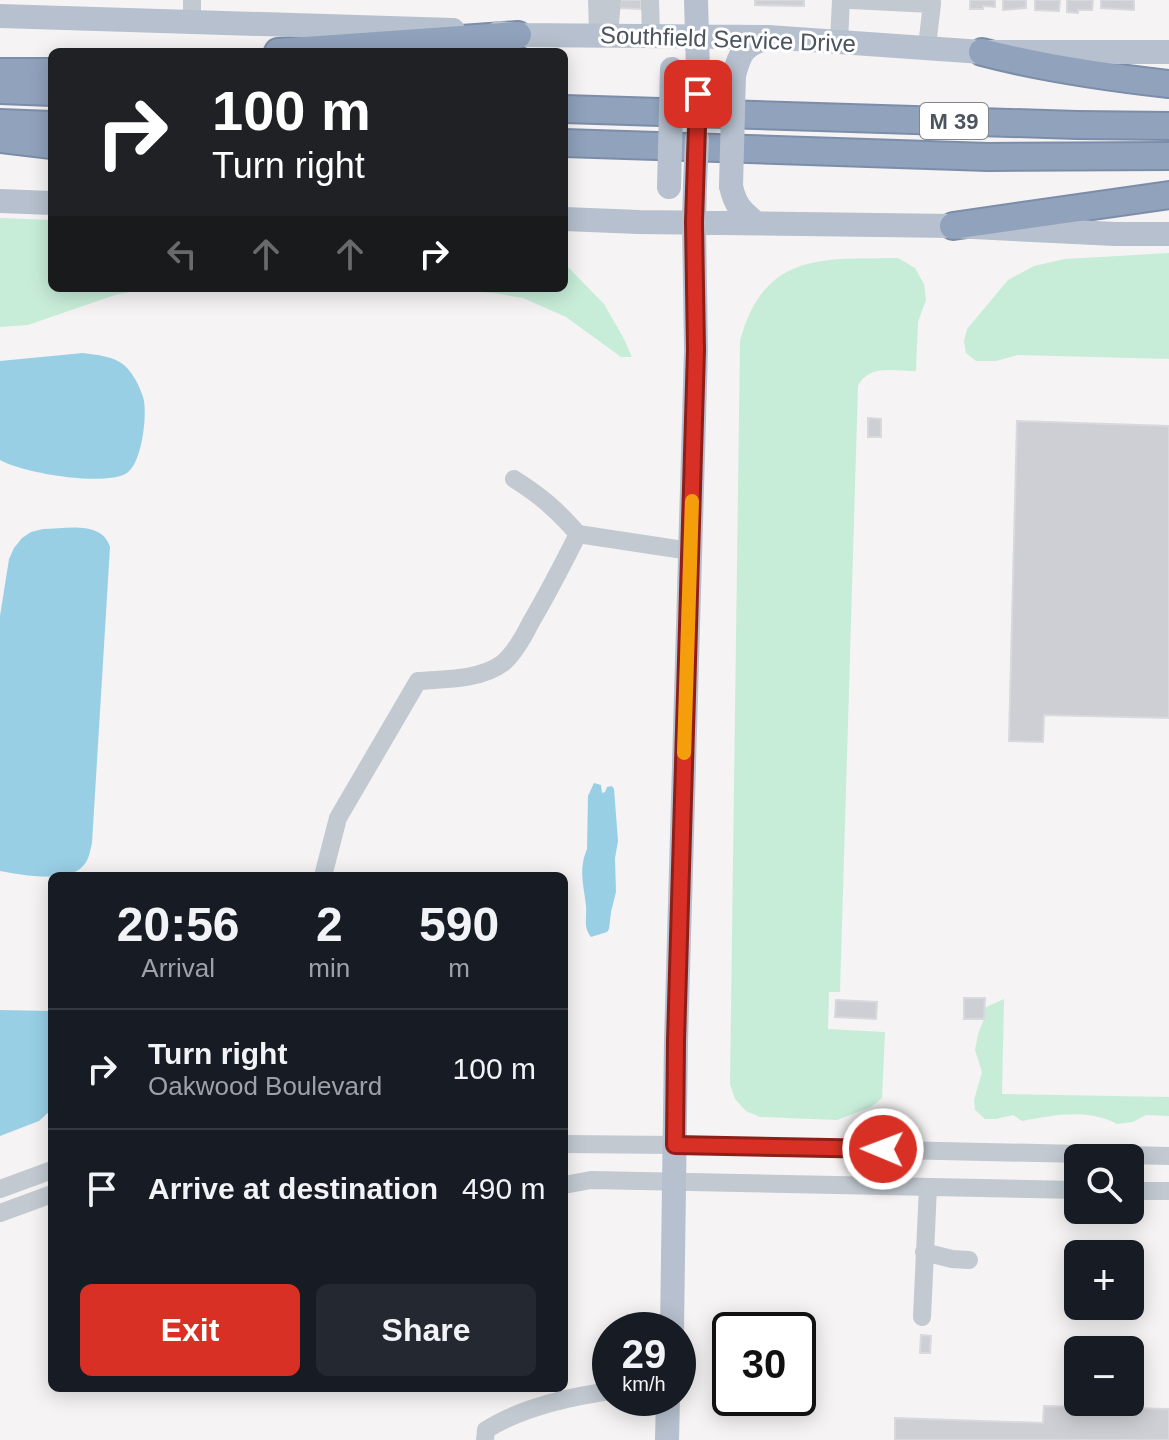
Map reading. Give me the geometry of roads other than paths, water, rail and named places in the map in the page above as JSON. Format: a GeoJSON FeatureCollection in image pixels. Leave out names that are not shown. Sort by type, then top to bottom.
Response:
{"type":"FeatureCollection","features":[{"type":"Feature","properties":{"kind":"highway"},"geometry":{"type":"LineString","coordinates":[[334,48],[518,35]]}},
{"type":"Feature","properties":{"kind":"highway"},"geometry":{"type":"LineString","coordinates":[[982,52],[1025,63],[1169,84]]}},
{"type":"Feature","properties":{"kind":"highway"},"geometry":{"type":"LineString","coordinates":[[0,72],[48,72]]}},
{"type":"Feature","properties":{"kind":"highway"},"geometry":{"type":"LineString","coordinates":[[0,90],[48,92]]}},
{"type":"Feature","properties":{"kind":"highway","name":"M 39"},"geometry":{"type":"LineString","coordinates":[[568,109],[1169,126]]}},
{"type":"Feature","properties":{"kind":"highway"},"geometry":{"type":"LineString","coordinates":[[0,123],[48,125]]}},
{"type":"Feature","properties":{"kind":"highway"},"geometry":{"type":"LineString","coordinates":[[0,139],[48,145]]}},
{"type":"Feature","properties":{"kind":"highway","name":"M 39"},"geometry":{"type":"LineString","coordinates":[[568,143],[988,157],[1169,156]]}},
{"type":"Feature","properties":{"kind":"highway"},"geometry":{"type":"LineString","coordinates":[[953,226],[1169,195]]}},
{"type":"Feature","properties":{"kind":"main road"},"geometry":{"type":"LineString","coordinates":[[672,1312],[676,1041],[696,350],[696,0]]}},
{"type":"Feature","properties":{"kind":"main road","name":"Southfield Service Drive"},"geometry":{"type":"LineString","coordinates":[[0,16],[192,10],[374,27],[518,35],[768,37],[982,52],[1169,52]]}},
{"type":"Feature","properties":{"kind":"main road"},"geometry":{"type":"LineString","coordinates":[[639,222],[662,202],[669,187],[672,69],[669,57],[648,35]]}},
{"type":"Feature","properties":{"kind":"main road"},"geometry":{"type":"LineString","coordinates":[[756,223],[742,212],[734,200],[731,186],[734,75],[740,54],[752,43],[768,37]]}},
{"type":"Feature","properties":{"kind":"main road"},"geometry":{"type":"LineString","coordinates":[[0,201],[48,203]]}},
{"type":"Feature","properties":{"kind":"main road"},"geometry":{"type":"LineString","coordinates":[[568,219],[953,226],[1169,234]]}},
{"type":"Feature","properties":{"kind":"main road"},"geometry":{"type":"LineString","coordinates":[[667,1440],[668,1416]]}},
{"type":"Feature","properties":{"kind":"street"},"geometry":{"type":"LineString","coordinates":[[597,0],[603,35]]}},
{"type":"Feature","properties":{"kind":"street"},"geometry":{"type":"LineString","coordinates":[[603,35],[612,0]]}},
{"type":"Feature","properties":{"kind":"street"},"geometry":{"type":"LineString","coordinates":[[648,35],[650,0]]}},
{"type":"Feature","properties":{"kind":"street"},"geometry":{"type":"LineString","coordinates":[[839,41],[841,0]]}},
{"type":"Feature","properties":{"kind":"street"},"geometry":{"type":"LineString","coordinates":[[851,0],[932,2],[927,46]]}},
{"type":"Feature","properties":{"kind":"street"},"geometry":{"type":"LineString","coordinates":[[514,479],[557,510],[578,534],[690,551]]}},
{"type":"Feature","properties":{"kind":"street"},"geometry":{"type":"LineString","coordinates":[[324,872],[338,818],[418,681],[462,678],[503,663],[526,632],[578,534]]}},
{"type":"Feature","properties":{"kind":"street"},"geometry":{"type":"LineString","coordinates":[[568,1144],[675,1145],[1064,1188]]}},
{"type":"Feature","properties":{"kind":"street"},"geometry":{"type":"LineString","coordinates":[[568,1184],[591,1180],[673,1181],[915,1172],[1169,1156]]}},
{"type":"Feature","properties":{"kind":"street"},"geometry":{"type":"LineString","coordinates":[[0,1189],[48,1171]]}},
{"type":"Feature","properties":{"kind":"street"},"geometry":{"type":"LineString","coordinates":[[915,1172],[924,1252],[922,1317]]}},
{"type":"Feature","properties":{"kind":"street"},"geometry":{"type":"LineString","coordinates":[[1144,1191],[1169,1191]]}},
{"type":"Feature","properties":{"kind":"street"},"geometry":{"type":"LineString","coordinates":[[0,1213],[48,1195]]}},
{"type":"Feature","properties":{"kind":"street"},"geometry":{"type":"LineString","coordinates":[[924,1252],[969,1260]]}},
{"type":"Feature","properties":{"kind":"street"},"geometry":{"type":"LineString","coordinates":[[485,1440],[486,1430],[502,1420],[592,1394]]}},
{"type":"Feature","properties":{"kind":"water"},"geometry":{"type":"Polygon","coordinates":[[[83,353],[120,362],[140,388],[144,425],[140,449],[132,468],[116,477],[101,479],[64,477],[0,460],[0,361],[83,353]]]}},
{"type":"Feature","properties":{"kind":"water"},"geometry":{"type":"Polygon","coordinates":[[[91,529],[106,538],[110,547],[92,843],[88,859],[82,867],[75,872],[48,872],[48,876],[0,871],[0,616],[9,559],[22,538],[31,532],[91,529]]]}},
{"type":"Feature","properties":{"kind":"water"},"geometry":{"type":"Polygon","coordinates":[[[594,783],[601,785],[602,793],[607,787],[614,789],[618,841],[616,892],[609,929],[591,937],[586,926],[582,871],[587,849],[588,796],[594,783]]]}},
{"type":"Feature","properties":{"kind":"water"},"geometry":{"type":"Polygon","coordinates":[[[0,1010],[48,1011],[48,1113],[39,1121],[0,1136],[0,1010]]]}}]}
